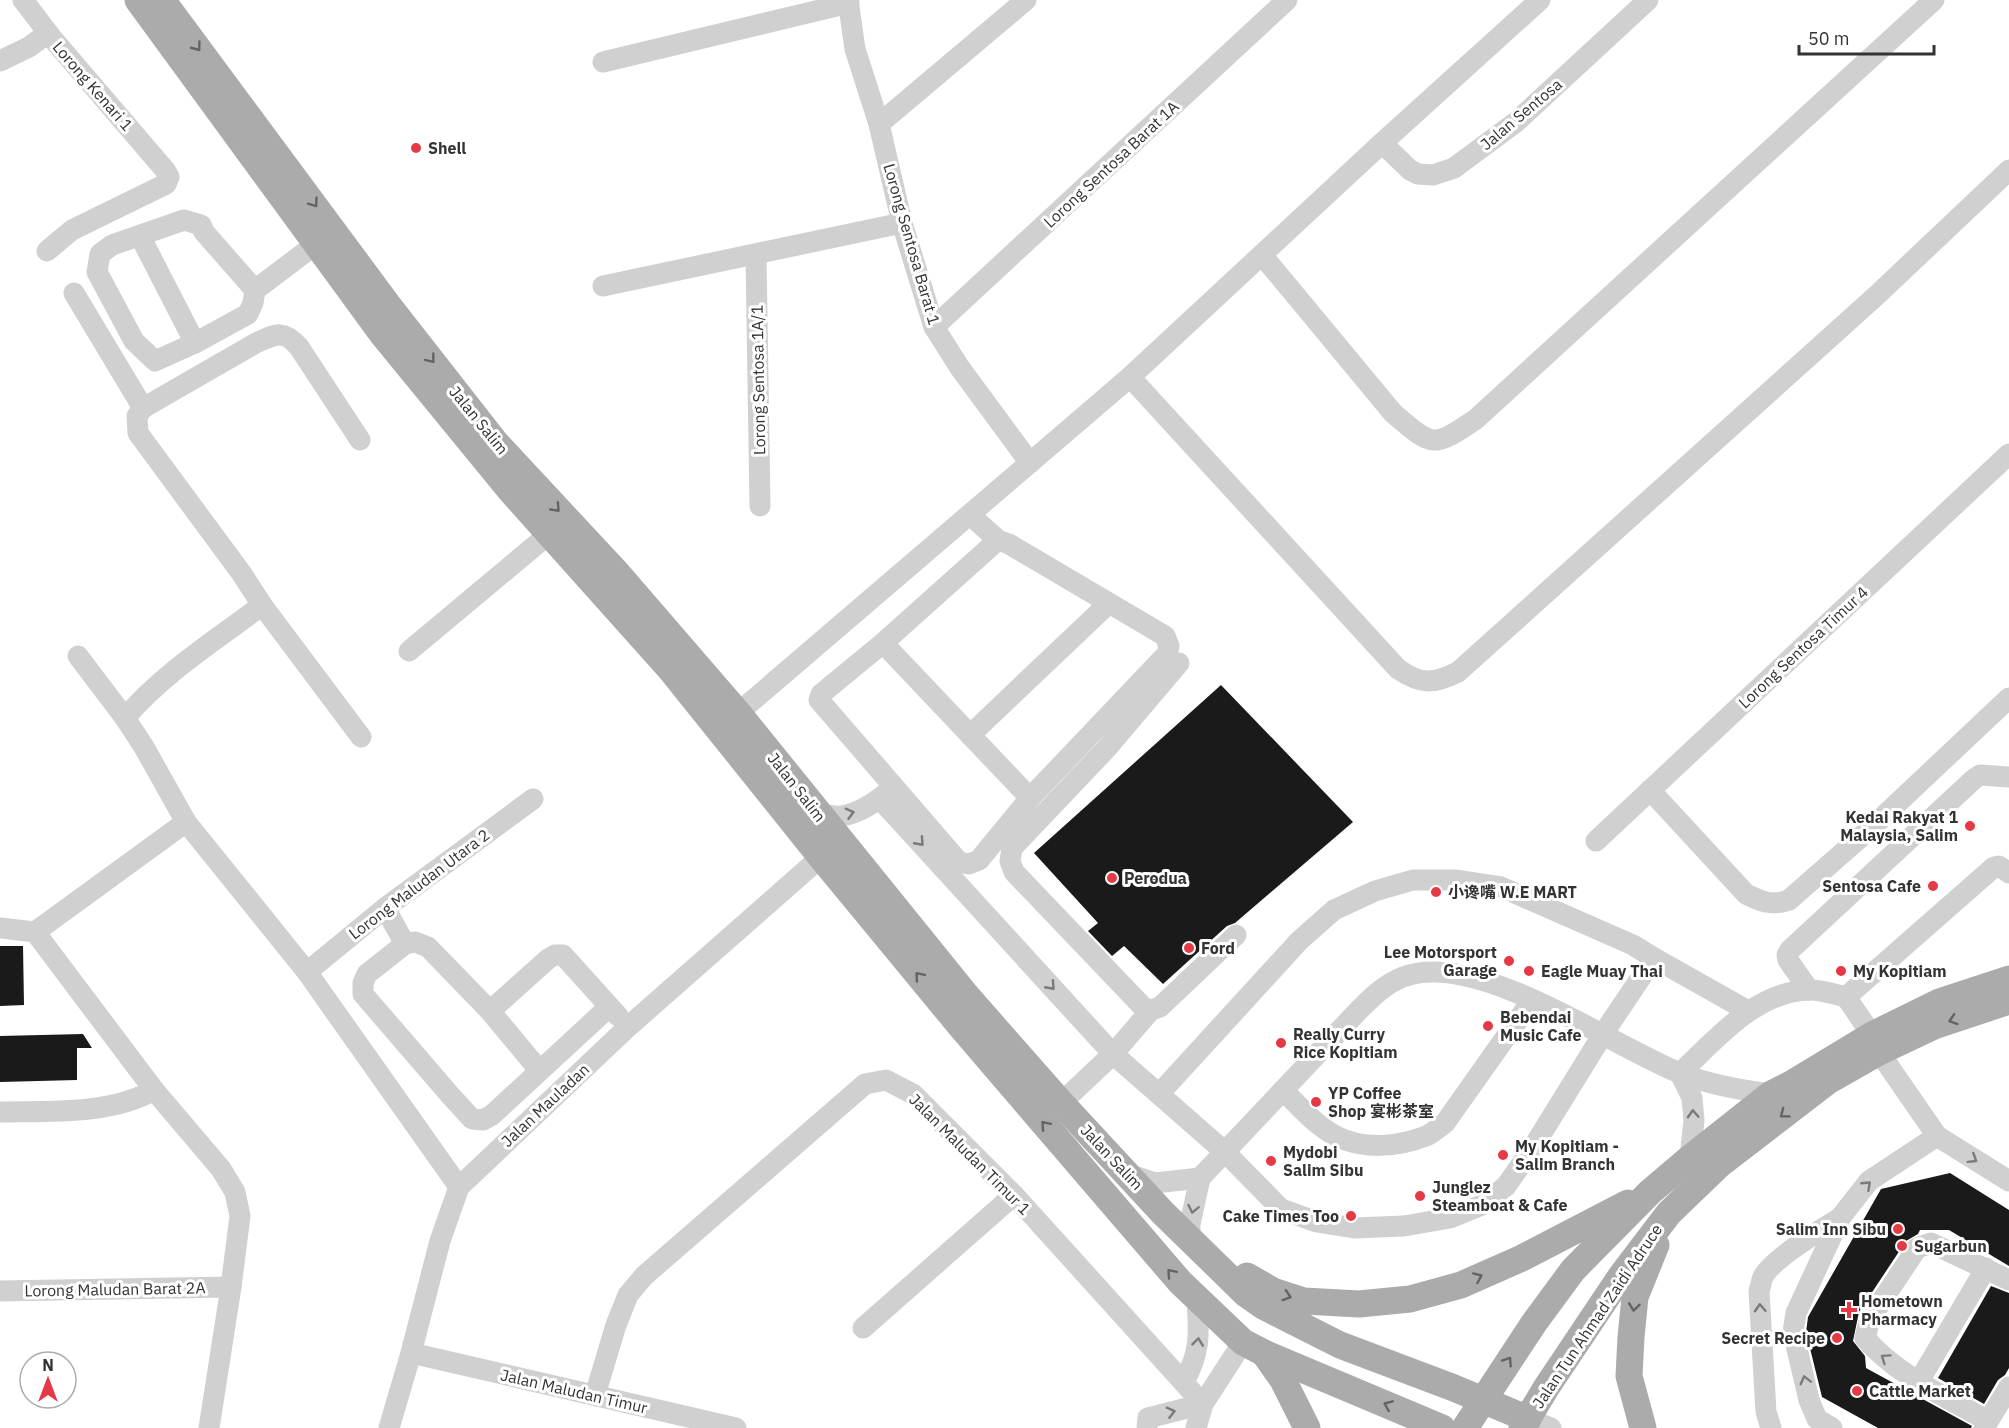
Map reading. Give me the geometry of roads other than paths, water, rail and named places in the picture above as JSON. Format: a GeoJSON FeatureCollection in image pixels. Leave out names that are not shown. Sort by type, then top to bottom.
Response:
{"type":"FeatureCollection","features":[{"type":"Feature","properties":{"kind":"main road","name":"Jalan Salim"},"geometry":{"type":"LineString","coordinates":[[138,0],[383,335],[510,490],[671,670],[821,857],[978,1046],[1180,1282],[1253,1347],[1442,1428]]}},
{"type":"Feature","properties":{"kind":"main road","name":"Jalan Salim"},"geometry":{"type":"LineString","coordinates":[[162,0],[388,305],[496,443],[618,574],[738,713],[966,995],[1061,1103],[1194,1245],[1246,1294],[1263,1306],[1340,1345],[1482,1400],[1534,1425]]}},
{"type":"Feature","properties":{"kind":"main road","name":"Jalan Tun Ahmad Zaidi Adruce"},"geometry":{"type":"LineString","coordinates":[[1534,1425],[1546,1388],[1621,1276],[1669,1213],[1720,1164],[1876,1043],[1939,1002],[2009,979]]}},
{"type":"Feature","properties":{"kind":"main road","name":"Jalan Tun Ahmad Zaidi Adruce"},"geometry":{"type":"LineString","coordinates":[[1465,1428],[1534,1323],[1573,1270],[1650,1191],[1771,1094],[1876,1043],[2009,1001]]}},
{"type":"Feature","properties":{"kind":"main road"},"geometry":{"type":"LineString","coordinates":[[1194,1245],[1274,1291],[1304,1301],[1359,1304],[1410,1299],[1461,1285],[1522,1258],[1650,1191]]}},
{"type":"Feature","properties":{"kind":"main road"},"geometry":{"type":"LineString","coordinates":[[1643,1428],[1629,1376],[1635,1297],[1669,1213]]}},
{"type":"Feature","properties":{"kind":"main road"},"geometry":{"type":"LineString","coordinates":[[1253,1347],[1283,1380],[1306,1428]]}},
{"type":"Feature","properties":{"kind":"street","name":"Lorong Kenari 1"},"geometry":{"type":"LineString","coordinates":[[23,0],[169,177],[166,184],[72,230],[47,251]]}},
{"type":"Feature","properties":{"kind":"street"},"geometry":{"type":"LineString","coordinates":[[879,124],[1026,0]]}},
{"type":"Feature","properties":{"kind":"street","name":"Lorong Sentosa Barat 1A"},"geometry":{"type":"LineString","coordinates":[[934,327],[1287,0]]}},
{"type":"Feature","properties":{"kind":"street"},"geometry":{"type":"LineString","coordinates":[[738,713],[1130,377],[1540,0]]}},
{"type":"Feature","properties":{"kind":"street","name":"Jalan Sentosa"},"geometry":{"type":"LineString","coordinates":[[1382,143],[1410,170],[1418,174],[1433,175],[1454,168],[1516,122],[1648,0]]}},
{"type":"Feature","properties":{"kind":"street"},"geometry":{"type":"LineString","coordinates":[[1262,255],[1393,412],[1419,435],[1434,441],[1448,438],[1476,419],[1934,0]]}},
{"type":"Feature","properties":{"kind":"street"},"geometry":{"type":"LineString","coordinates":[[603,62],[849,2]]}},
{"type":"Feature","properties":{"kind":"street","name":"Lorong Sentosa Barat 1"},"geometry":{"type":"LineString","coordinates":[[849,2],[855,49],[879,124],[902,222],[934,327],[960,368],[1030,463]]}},
{"type":"Feature","properties":{"kind":"street"},"geometry":{"type":"LineString","coordinates":[[0,61],[30,47],[48,33]]}},
{"type":"Feature","properties":{"kind":"street"},"geometry":{"type":"LineString","coordinates":[[1130,377],[1398,669],[1411,678],[1431,682],[1458,672],[1868,303],[2009,170]]}},
{"type":"Feature","properties":{"kind":"street"},"geometry":{"type":"LineString","coordinates":[[173,390],[155,361],[134,341],[97,272],[100,254],[112,245],[184,220],[201,225],[204,232],[255,290]]}},
{"type":"Feature","properties":{"kind":"street"},"geometry":{"type":"LineString","coordinates":[[603,286],[902,222]]}},
{"type":"Feature","properties":{"kind":"street"},"geometry":{"type":"LineString","coordinates":[[140,236],[195,343]]}},
{"type":"Feature","properties":{"kind":"street"},"geometry":{"type":"LineString","coordinates":[[155,361],[195,343],[248,314],[255,290],[316,244]]}},
{"type":"Feature","properties":{"kind":"street","name":"Lorong Sentosa 1A/1"},"geometry":{"type":"LineString","coordinates":[[756,255],[760,506]]}},
{"type":"Feature","properties":{"kind":"street"},"geometry":{"type":"LineString","coordinates":[[74,293],[143,408]]}},
{"type":"Feature","properties":{"kind":"street"},"geometry":{"type":"LineString","coordinates":[[360,440],[299,347],[290,337],[283,334],[256,343],[143,408],[137,416],[138,433],[242,574],[262,606],[362,737]]}},
{"type":"Feature","properties":{"kind":"street","name":"Lorong Sentosa Timur 4"},"geometry":{"type":"LineString","coordinates":[[1596,841],[2009,454]]}},
{"type":"Feature","properties":{"kind":"street"},"geometry":{"type":"LineString","coordinates":[[886,793],[959,862],[969,864],[979,860],[1030,798],[1167,654],[1169,646],[1165,636],[1009,544],[998,540],[970,515]]}},
{"type":"Feature","properties":{"kind":"street"},"geometry":{"type":"LineString","coordinates":[[409,651],[549,534]]}},
{"type":"Feature","properties":{"kind":"street"},"geometry":{"type":"LineString","coordinates":[[998,540],[822,694],[819,700],[886,793],[1113,1054],[1225,1152],[1281,1209],[1317,1222],[1354,1228],[1404,1226],[1450,1218],[1482,1206],[1506,1186],[1532,1149],[1603,1034],[1654,958]]}},
{"type":"Feature","properties":{"kind":"street"},"geometry":{"type":"LineString","coordinates":[[970,735],[1108,604]]}},
{"type":"Feature","properties":{"kind":"street"},"geometry":{"type":"LineString","coordinates":[[125,718],[143,696],[163,679],[262,606]]}},
{"type":"Feature","properties":{"kind":"street"},"geometry":{"type":"LineString","coordinates":[[883,643],[1030,798]]}},
{"type":"Feature","properties":{"kind":"street"},"geometry":{"type":"LineString","coordinates":[[78,656],[144,747],[186,822],[307,972],[459,1187]]}},
{"type":"Feature","properties":{"kind":"street"},"geometry":{"type":"LineString","coordinates":[[1151,1010],[1143,1007],[1014,872],[1010,861],[1012,848],[1107,748],[1179,663]]}},
{"type":"Feature","properties":{"kind":"street"},"geometry":{"type":"LineString","coordinates":[[1650,790],[1746,894],[1764,903],[1777,904],[1789,900],[1871,828],[2009,698]]}},
{"type":"Feature","properties":{"kind":"street"},"geometry":{"type":"LineString","coordinates":[[1809,990],[1787,955],[1974,779],[1980,775],[2009,777]]}},
{"type":"Feature","properties":{"kind":"street"},"geometry":{"type":"LineString","coordinates":[[817,813],[840,816],[861,810],[886,793]]}},
{"type":"Feature","properties":{"kind":"street","name":"Lorong Maludan Utara 2"},"geometry":{"type":"LineString","coordinates":[[307,972],[385,908],[533,799]]}},
{"type":"Feature","properties":{"kind":"street"},"geometry":{"type":"LineString","coordinates":[[0,928],[35,932],[186,822]]}},
{"type":"Feature","properties":{"kind":"street"},"geometry":{"type":"LineString","coordinates":[[1871,828],[1891,856]]}},
{"type":"Feature","properties":{"kind":"street","name":"Jalan Mauladan"},"geometry":{"type":"LineString","coordinates":[[389,1428],[440,1240],[459,1187],[629,1026],[821,857]]}},
{"type":"Feature","properties":{"kind":"street"},"geometry":{"type":"LineString","coordinates":[[1846,997],[1994,867],[1999,866],[2009,873]]}},
{"type":"Feature","properties":{"kind":"street"},"geometry":{"type":"LineString","coordinates":[[1159,1094],[1299,941],[1334,910],[1375,891],[1413,880],[1455,880],[1501,887],[1633,945],[1748,1011]]}},
{"type":"Feature","properties":{"kind":"street"},"geometry":{"type":"LineString","coordinates":[[385,908],[405,944]]}},
{"type":"Feature","properties":{"kind":"street"},"geometry":{"type":"LineString","coordinates":[[35,932],[154,1090],[221,1169],[235,1192],[240,1216],[209,1428]]}},
{"type":"Feature","properties":{"kind":"street"},"geometry":{"type":"LineString","coordinates":[[1061,1103],[1113,1054],[1151,1010],[1160,1006],[1236,935]]}},
{"type":"Feature","properties":{"kind":"street"},"geometry":{"type":"LineString","coordinates":[[539,1070],[490,1011],[428,947],[415,942],[405,944],[368,974],[363,983],[363,994],[472,1119],[483,1120],[492,1114],[609,1007]]}},
{"type":"Feature","properties":{"kind":"street"},"geometry":{"type":"LineString","coordinates":[[490,1011],[548,959],[555,955],[563,955],[629,1026]]}},
{"type":"Feature","properties":{"kind":"street"},"geometry":{"type":"LineString","coordinates":[[1194,1245],[1190,1224],[1200,1178],[1359,1010],[1382,989],[1403,977],[1432,972],[1466,975],[1506,988],[1680,1073],[1731,1089],[1771,1094]]}},
{"type":"Feature","properties":{"kind":"street"},"geometry":{"type":"LineString","coordinates":[[1680,1073],[1748,1011],[1781,995],[1809,990],[1846,997],[1937,1136],[2009,1181]]}},
{"type":"Feature","properties":{"kind":"street"},"geometry":{"type":"LineString","coordinates":[[1283,1090],[1306,1114],[1335,1135],[1361,1145],[1392,1145],[1427,1135],[1445,1123],[1532,1000]]}},
{"type":"Feature","properties":{"kind":"street"},"geometry":{"type":"LineString","coordinates":[[1680,1073],[1692,1098],[1694,1120],[1690,1158]]}},
{"type":"Feature","properties":{"kind":"street","name":"Jalan Maludan Timur 1"},"geometry":{"type":"LineString","coordinates":[[595,1395],[616,1325],[628,1295],[644,1276],[865,1084],[886,1080],[913,1094],[1014,1195],[1203,1404]]}},
{"type":"Feature","properties":{"kind":"street"},"geometry":{"type":"LineString","coordinates":[[0,1112],[58,1111],[118,1105],[132,1102],[154,1090]]}},
{"type":"Feature","properties":{"kind":"street"},"geometry":{"type":"LineString","coordinates":[[1832,1428],[1817,1419],[1809,1400],[1793,1332],[1796,1313],[1840,1218],[1869,1181],[1937,1136]]}},
{"type":"Feature","properties":{"kind":"street"},"geometry":{"type":"LineString","coordinates":[[1128,1174],[1155,1183],[1200,1178]]}},
{"type":"Feature","properties":{"kind":"street"},"geometry":{"type":"LineString","coordinates":[[863,1328],[1014,1195]]}},
{"type":"Feature","properties":{"kind":"street"},"geometry":{"type":"LineString","coordinates":[[1771,1428],[1766,1412],[1760,1302],[1764,1276],[1771,1266],[1840,1218]]}},
{"type":"Feature","properties":{"kind":"street"},"geometry":{"type":"LineString","coordinates":[[2009,1280],[1930,1243],[1917,1248],[1869,1319],[1865,1338],[1877,1352],[1986,1425],[2009,1387]]}},
{"type":"Feature","properties":{"kind":"street"},"geometry":{"type":"LineString","coordinates":[[1918,1381],[1986,1268]]}},
{"type":"Feature","properties":{"kind":"street","name":"Lorong Maludan Barat 2A"},"geometry":{"type":"LineString","coordinates":[[0,1291],[231,1287]]}},
{"type":"Feature","properties":{"kind":"street"},"geometry":{"type":"LineString","coordinates":[[1184,1382],[1192,1367],[1200,1337],[1197,1299]]}},
{"type":"Feature","properties":{"kind":"street"},"geometry":{"type":"LineString","coordinates":[[1196,1428],[1203,1404],[1253,1347]]}},
{"type":"Feature","properties":{"kind":"street","name":"Jalan Maludan Timur"},"geometry":{"type":"LineString","coordinates":[[411,1353],[736,1428]]}},
{"type":"Feature","properties":{"kind":"street"},"geometry":{"type":"LineString","coordinates":[[1147,1428],[1148,1418],[1203,1404]]}},
{"type":"Feature","properties":{"kind":"place","name":"Shell"},"geometry":{"type":"Point","coordinates":[416,148]}},
{"type":"Feature","properties":{"kind":"place","name":"Kedai Rakyat 1 Malaysia, Salim"},"geometry":{"type":"Point","coordinates":[1970,826]}},
{"type":"Feature","properties":{"kind":"place","name":"Perodua"},"geometry":{"type":"Point","coordinates":[1112,878]}},
{"type":"Feature","properties":{"kind":"place","name":"Sentosa Cafe"},"geometry":{"type":"Point","coordinates":[1933,886]}},
{"type":"Feature","properties":{"kind":"place","name":"小谗嘴 W.E MART"},"geometry":{"type":"Point","coordinates":[1436,892]}},
{"type":"Feature","properties":{"kind":"place","name":"Ford"},"geometry":{"type":"Point","coordinates":[1189,948]}},
{"type":"Feature","properties":{"kind":"place","name":"Lee Motorsport Garage"},"geometry":{"type":"Point","coordinates":[1509,961]}},
{"type":"Feature","properties":{"kind":"place","name":"Eagle Muay Thai"},"geometry":{"type":"Point","coordinates":[1529,971]}},
{"type":"Feature","properties":{"kind":"place","name":"My Kopitiam"},"geometry":{"type":"Point","coordinates":[1841,971]}},
{"type":"Feature","properties":{"kind":"place","name":"Bebendai Music Cafe"},"geometry":{"type":"Point","coordinates":[1488,1026]}},
{"type":"Feature","properties":{"kind":"place","name":"Really Curry Rice Kopitiam"},"geometry":{"type":"Point","coordinates":[1281,1043]}},
{"type":"Feature","properties":{"kind":"place","name":"YP Coffee Shop 宴彬茶室"},"geometry":{"type":"Point","coordinates":[1316,1102]}},
{"type":"Feature","properties":{"kind":"place","name":"My Kopitiam - Salim Branch"},"geometry":{"type":"Point","coordinates":[1503,1155]}},
{"type":"Feature","properties":{"kind":"place","name":"Mydobi Salim Sibu"},"geometry":{"type":"Point","coordinates":[1271,1161]}},
{"type":"Feature","properties":{"kind":"place","name":"Junglez Steamboat & Cafe"},"geometry":{"type":"Point","coordinates":[1420,1196]}},
{"type":"Feature","properties":{"kind":"place","name":"Cake Times Too"},"geometry":{"type":"Point","coordinates":[1351,1216]}},
{"type":"Feature","properties":{"kind":"place","name":"Salim Inn Sibu"},"geometry":{"type":"Point","coordinates":[1898,1229]}},
{"type":"Feature","properties":{"kind":"place","name":"Sugarbun"},"geometry":{"type":"Point","coordinates":[1902,1246]}},
{"type":"Feature","properties":{"kind":"place","name":"Hometown Pharmacy"},"geometry":{"type":"Point","coordinates":[1849,1310]}},
{"type":"Feature","properties":{"kind":"place","name":"Secret Recipe"},"geometry":{"type":"Point","coordinates":[1837,1338]}},
{"type":"Feature","properties":{"kind":"place","name":"Cattle Market"},"geometry":{"type":"Point","coordinates":[1857,1391]}}]}
